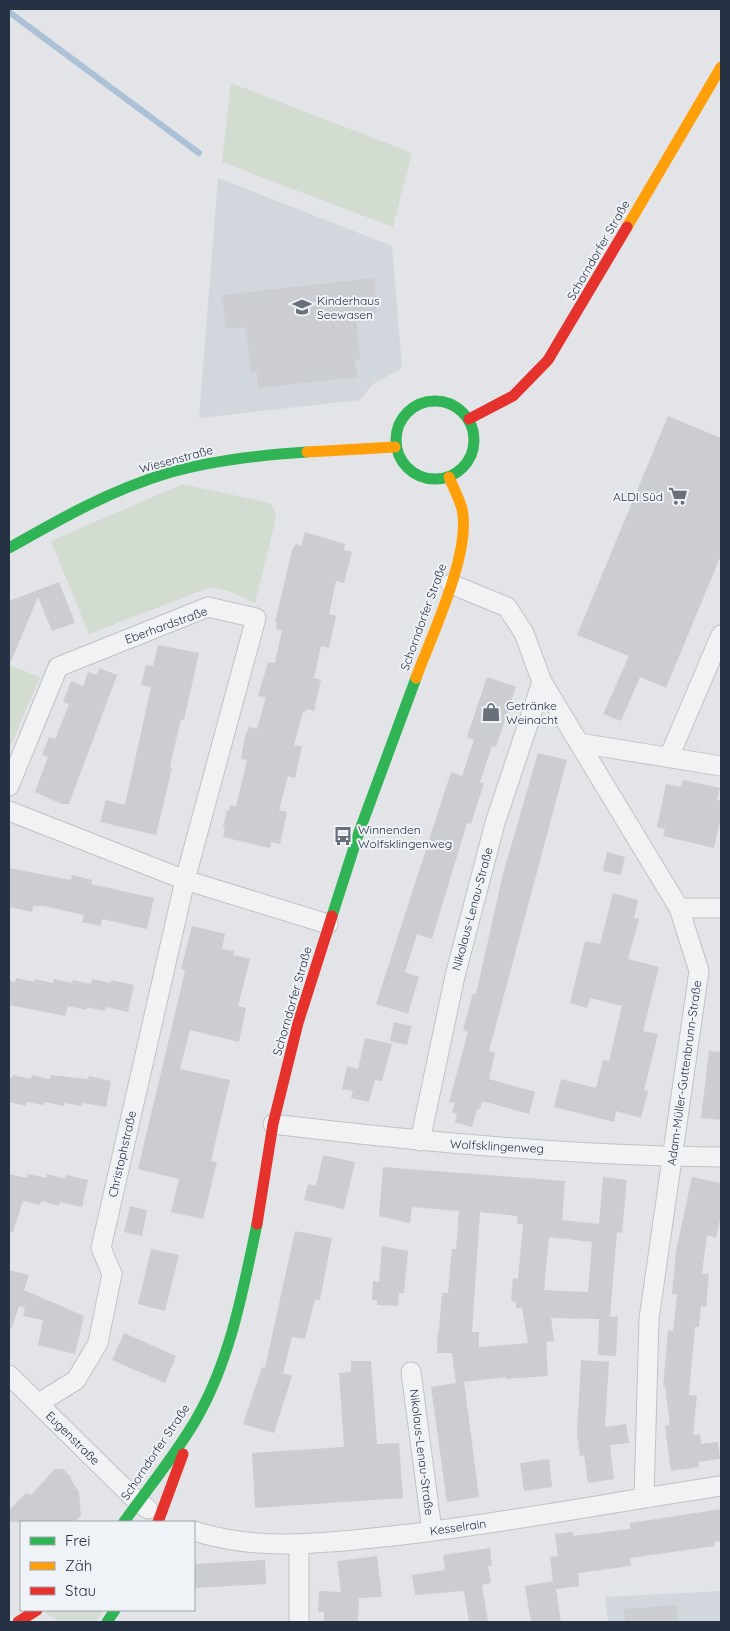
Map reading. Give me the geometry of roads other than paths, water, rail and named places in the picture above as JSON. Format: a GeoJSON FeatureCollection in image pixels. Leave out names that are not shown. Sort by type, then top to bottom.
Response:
{"type":"FeatureCollection","features":[{"type":"Feature","properties":{"kind":"street","name":"Schorndorfer Straße"},"geometry":{"type":"LineString","coordinates":[[469,419],[514,396],[527,386],[548,360],[589,294],[721,67]]}},
{"type":"Feature","properties":{"kind":"street"},"geometry":{"type":"LineString","coordinates":[[440,400],[459,409],[469,419],[474,434],[470,459],[459,472],[449,477],[433,480],[416,475],[403,464],[395,448],[397,431],[401,420],[418,403],[440,400]]}},
{"type":"Feature","properties":{"kind":"street","name":"Wiesenstraße"},"geometry":{"type":"LineString","coordinates":[[9,548],[90,504],[123,489],[190,467],[237,458],[395,448]]}},
{"type":"Feature","properties":{"kind":"street","name":"Schorndorfer Straße"},"geometry":{"type":"LineString","coordinates":[[125,1521],[198,1416],[226,1353],[239,1311],[259,1212],[273,1124],[298,1023],[328,924],[397,727],[451,584],[462,542],[462,510],[449,477]]}},
{"type":"Feature","properties":{"kind":"street","name":"Adam-Müller-Guttenbrunn-Straße"},"geometry":{"type":"LineString","coordinates":[[451,584],[507,607],[524,633],[542,682],[679,908],[699,971],[649,1319],[644,1498]]}},
{"type":"Feature","properties":{"kind":"street","name":"Eberhardstraße"},"geometry":{"type":"LineString","coordinates":[[9,786],[58,667],[208,607],[256,618],[184,880]]}},
{"type":"Feature","properties":{"kind":"street"},"geometry":{"type":"LineString","coordinates":[[669,757],[721,636]]}},
{"type":"Feature","properties":{"kind":"street","name":"Nikolaus-Lenau-Straße"},"geometry":{"type":"LineString","coordinates":[[420,1141],[454,976],[495,823],[542,682]]}},
{"type":"Feature","properties":{"kind":"street"},"geometry":{"type":"LineString","coordinates":[[579,743],[721,766]]}},
{"type":"Feature","properties":{"kind":"street"},"geometry":{"type":"LineString","coordinates":[[9,811],[184,880],[328,924]]}},
{"type":"Feature","properties":{"kind":"street","name":"Christophstraße"},"geometry":{"type":"LineString","coordinates":[[39,1403],[76,1380],[98,1343],[112,1274],[101,1248],[184,880]]}},
{"type":"Feature","properties":{"kind":"street"},"geometry":{"type":"LineString","coordinates":[[679,908],[721,908]]}},
{"type":"Feature","properties":{"kind":"street","name":"Wolfsklingenweg"},"geometry":{"type":"LineString","coordinates":[[273,1124],[420,1141],[672,1156],[721,1156]]}},
{"type":"Feature","properties":{"kind":"street","name":"Nikolaus-Lenau-Straße"},"geometry":{"type":"LineString","coordinates":[[412,1372],[432,1531]]}},
{"type":"Feature","properties":{"kind":"street","name":"Eugenstraße"},"geometry":{"type":"LineString","coordinates":[[9,1375],[138,1502]]}},
{"type":"Feature","properties":{"kind":"street"},"geometry":{"type":"LineString","coordinates":[[138,1502],[163,1521],[198,1416]]}},
{"type":"Feature","properties":{"kind":"street","name":"Kesselrain"},"geometry":{"type":"LineString","coordinates":[[195,1531],[220,1540],[299,1545],[432,1531],[721,1486]]}},
{"type":"Feature","properties":{"kind":"street"},"geometry":{"type":"LineString","coordinates":[[299,1545],[299,1622]]}},
{"type":"Feature","properties":{"kind":"street"},"geometry":{"type":"LineString","coordinates":[[18,1622],[35,1611]]}},
{"type":"Feature","properties":{"kind":"street"},"geometry":{"type":"LineString","coordinates":[[108,1622],[114,1611]]}},
{"type":"Feature","properties":{"kind":"waterway"},"geometry":{"type":"LineString","coordinates":[[9,12],[199,153]]}},
{"type":"Feature","properties":{"kind":"place","name":"Kinderhaus Seewasen"},"geometry":{"type":"Point","coordinates":[302,307]}},
{"type":"Feature","properties":{"kind":"place","name":"ALDI Süd"},"geometry":{"type":"Point","coordinates":[678,496]}},
{"type":"Feature","properties":{"kind":"place","name":"Getränke Weinacht"},"geometry":{"type":"Point","coordinates":[491,712]}},
{"type":"Feature","properties":{"kind":"place","name":"Winnenden Wolfsklingenweg"},"geometry":{"type":"Point","coordinates":[343,836]}}]}
